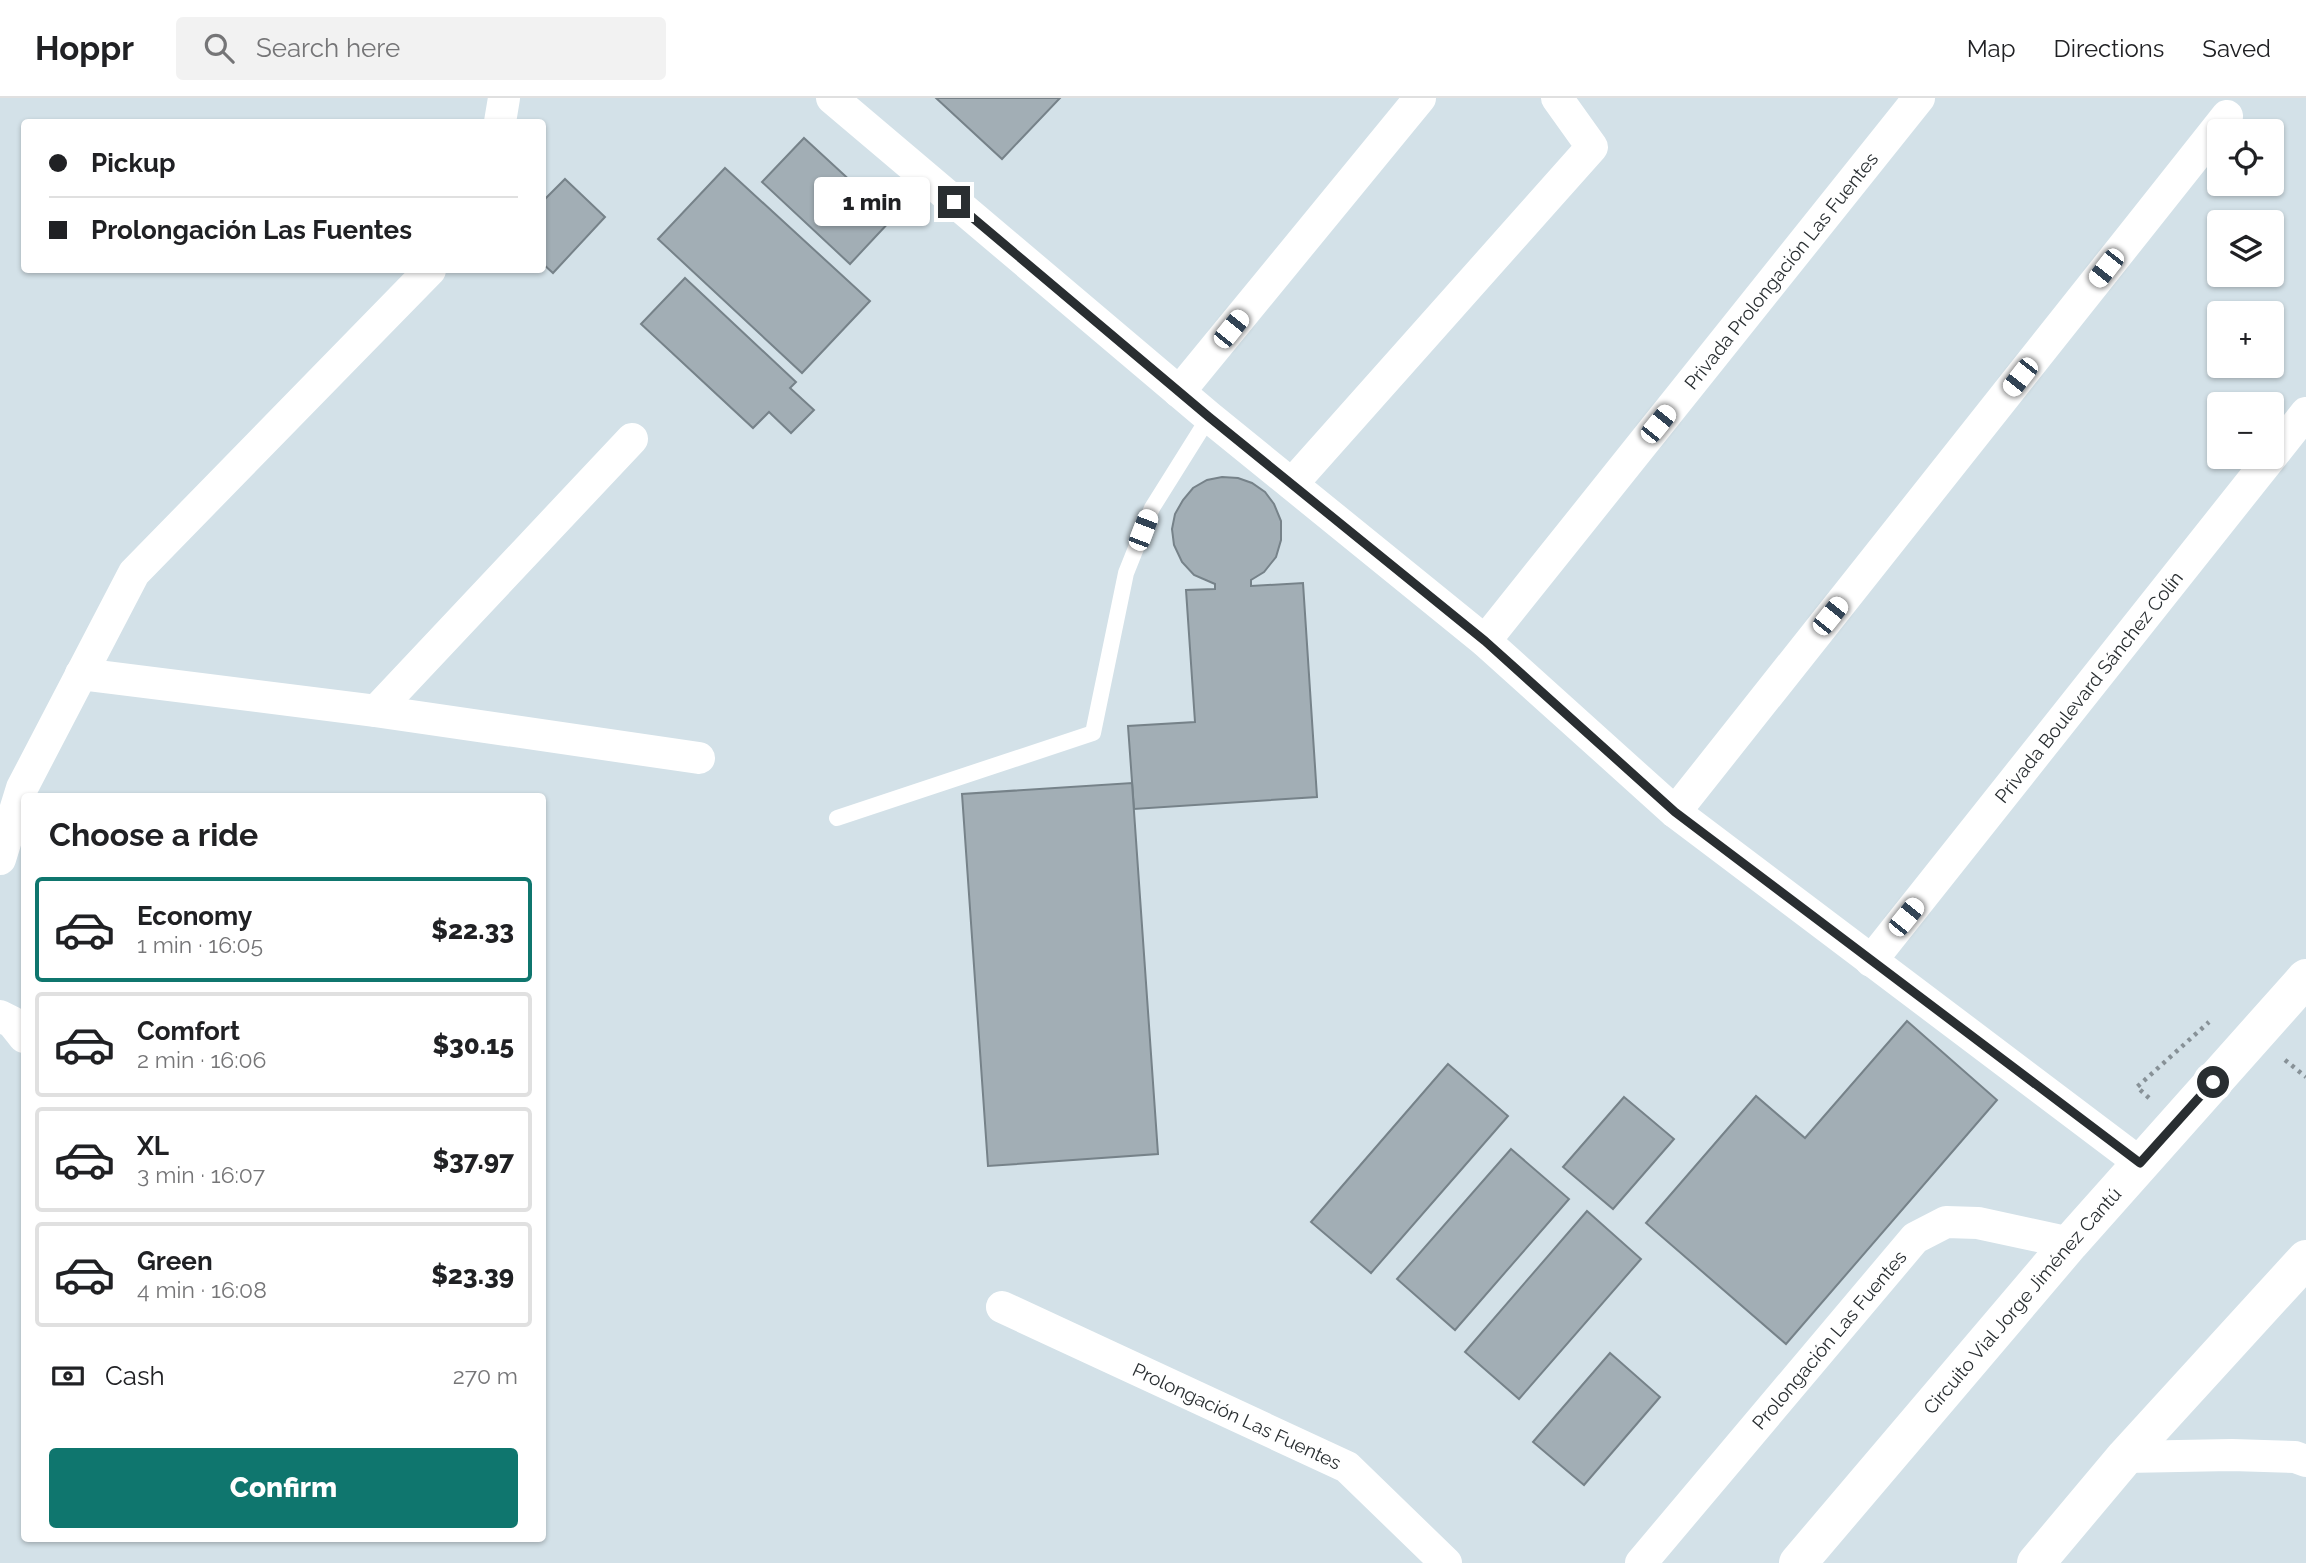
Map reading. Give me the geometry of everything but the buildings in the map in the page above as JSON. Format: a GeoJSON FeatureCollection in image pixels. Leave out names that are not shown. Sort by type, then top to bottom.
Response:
{"type":"FeatureCollection","features":[{"type":"Feature","properties":{"kind":"main road","name":"Circuito Vial Jorge Jiménez Cantú"},"geometry":{"type":"LineString","coordinates":[[1798,1563],[2070,1243],[2306,978]]}},
{"type":"Feature","properties":{"kind":"main road"},"geometry":{"type":"LineString","coordinates":[[2036,1563],[2125,1457],[2306,1259]]}},
{"type":"Feature","properties":{"kind":"street"},"geometry":{"type":"LineString","coordinates":[[500,119],[504,98]]}},
{"type":"Feature","properties":{"kind":"street"},"geometry":{"type":"LineString","coordinates":[[832,98],[1209,417],[1485,641],[1675,812],[2140,1163]]}},
{"type":"Feature","properties":{"kind":"street"},"geometry":{"type":"LineString","coordinates":[[1179,392],[1420,98]]}},
{"type":"Feature","properties":{"kind":"street"},"geometry":{"type":"LineString","coordinates":[[1292,484],[1592,147],[1557,98]]}},
{"type":"Feature","properties":{"kind":"street","name":"Privada Prolongación Las Fuentes"},"geometry":{"type":"LineString","coordinates":[[1485,641],[1919,98]]}},
{"type":"Feature","properties":{"kind":"street"},"geometry":{"type":"LineString","coordinates":[[1675,812],[2227,116]]}},
{"type":"Feature","properties":{"kind":"street"},"geometry":{"type":"LineString","coordinates":[[0,859],[11,786],[81,674],[134,573],[427,273]]}},
{"type":"Feature","properties":{"kind":"street","name":"Privada Boulevard Sánchez Colín"},"geometry":{"type":"LineString","coordinates":[[1871,961],[2306,413]]}},
{"type":"Feature","properties":{"kind":"street"},"geometry":{"type":"LineString","coordinates":[[376,711],[632,439]]}},
{"type":"Feature","properties":{"kind":"street"},"geometry":{"type":"LineString","coordinates":[[81,674],[376,711],[699,758]]}},
{"type":"Feature","properties":{"kind":"street"},"geometry":{"type":"LineString","coordinates":[[0,1016],[12,1022],[21,1033]]}},
{"type":"Feature","properties":{"kind":"street","name":"Prolongación Las Fuentes"},"geometry":{"type":"LineString","coordinates":[[1641,1563],[1915,1238],[1946,1222],[1956,1222],[1978,1223],[2070,1243]]}},
{"type":"Feature","properties":{"kind":"street","name":"Prolongación Las Fuentes"},"geometry":{"type":"LineString","coordinates":[[1002,1307],[1347,1467],[1446,1563]]}},
{"type":"Feature","properties":{"kind":"street"},"geometry":{"type":"LineString","coordinates":[[2125,1457],[2232,1455],[2295,1457],[2306,1461]]}},
{"type":"Feature","properties":{"kind":"lane"},"geometry":{"type":"LineString","coordinates":[[837,818],[1093,733],[1126,573],[1152,508],[1209,417]]}},
{"type":"Feature","properties":{"kind":"path"},"geometry":{"type":"LineString","coordinates":[[2137,1087],[2214,1017]]}},
{"type":"Feature","properties":{"kind":"route"},"geometry":{"type":"LineString","coordinates":[[954,202],[1209,417],[1485,641],[1675,812],[2140,1163],[2213,1082]]}}]}
